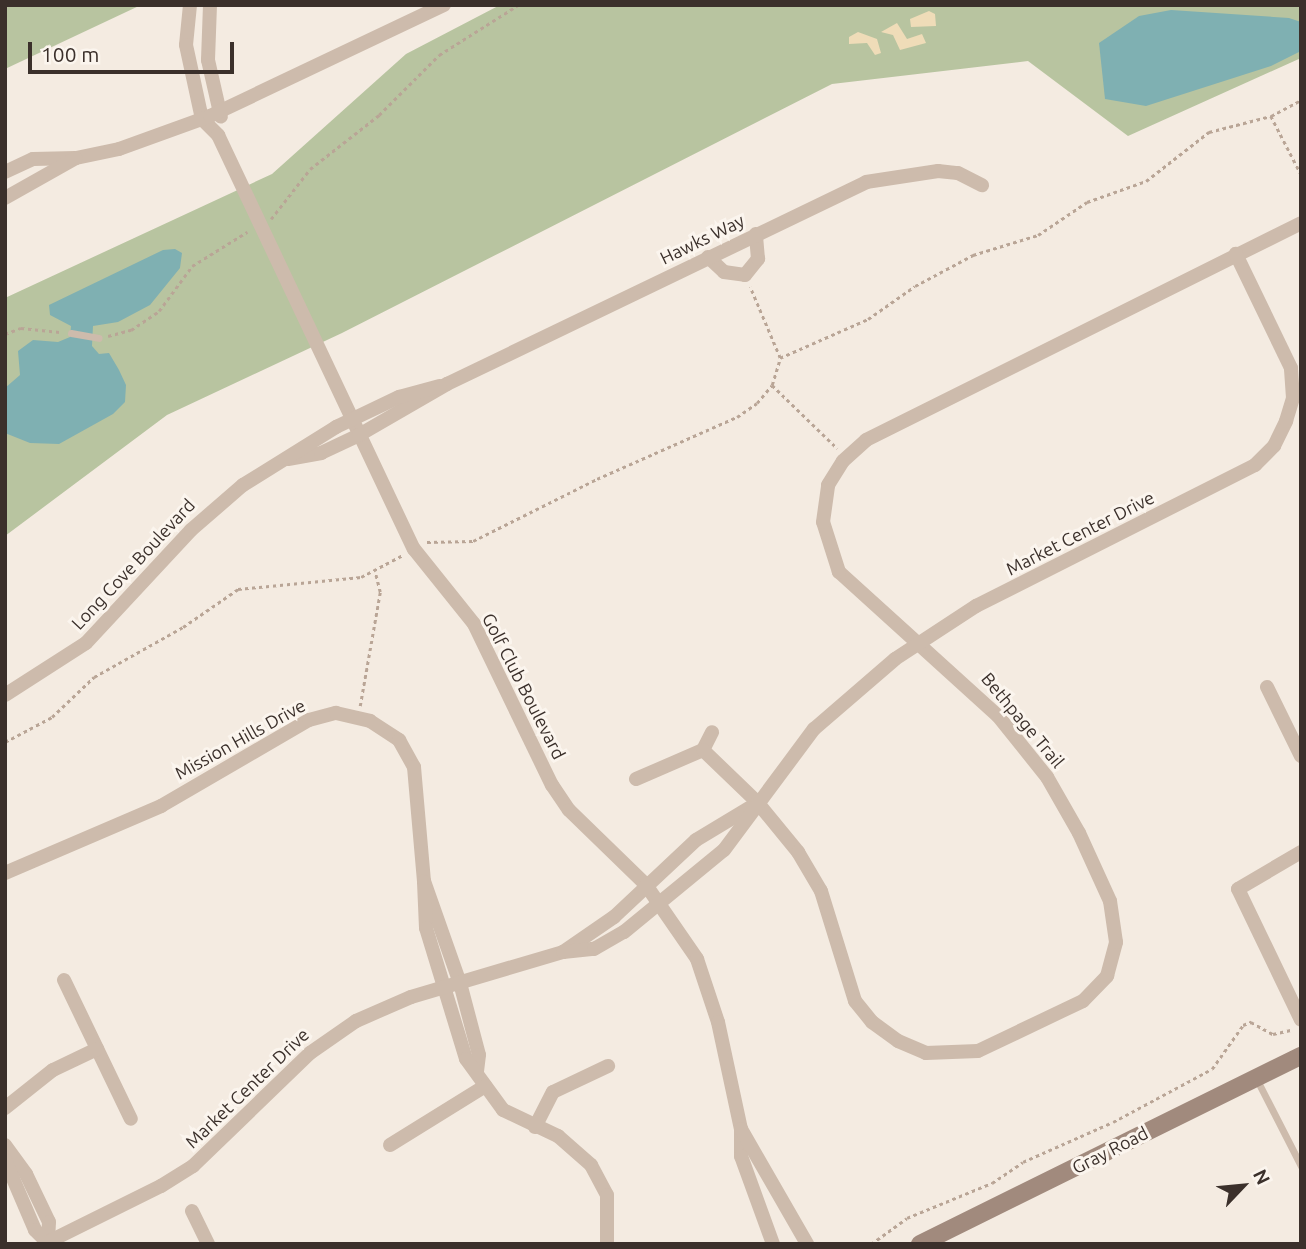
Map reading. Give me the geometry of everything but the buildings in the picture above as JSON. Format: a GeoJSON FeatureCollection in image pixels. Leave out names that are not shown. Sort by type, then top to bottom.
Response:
{"type":"FeatureCollection","features":[{"type":"Feature","properties":{"kind":"street"},"geometry":{"type":"LineString","coordinates":[[190,5],[185,38],[202,119]]}},
{"type":"Feature","properties":{"kind":"street"},"geometry":{"type":"LineString","coordinates":[[5,172],[33,159],[76,158],[119,149],[202,119],[444,5]]}},
{"type":"Feature","properties":{"kind":"street"},"geometry":{"type":"LineString","coordinates":[[205,7],[208,60],[223,111],[218,135]]}},
{"type":"Feature","properties":{"kind":"street","name":"Golf Club Boulevard"},"geometry":{"type":"LineString","coordinates":[[202,119],[218,135],[414,549],[474,624],[552,785],[569,810],[646,885],[685,939],[706,981],[741,1129],[748,1181],[773,1244]]}},
{"type":"Feature","properties":{"kind":"street"},"geometry":{"type":"LineString","coordinates":[[5,198],[76,158]]}},
{"type":"Feature","properties":{"kind":"street","name":"Hawks Way"},"geometry":{"type":"LineString","coordinates":[[359,435],[447,384],[839,193],[890,176],[958,173],[982,185]]}},
{"type":"Feature","properties":{"kind":"street","name":"Bethpage Trail"},"geometry":{"type":"LineString","coordinates":[[703,750],[757,802],[798,852],[821,891],[855,1001],[872,1022],[898,1041],[926,1053],[978,1051],[1093,992],[1115,954],[1115,927],[1110,901],[1079,833],[1047,778],[998,716],[850,585],[828,546],[823,523],[825,498],[847,456],[866,440],[1301,223]]}},
{"type":"Feature","properties":{"kind":"street"},"geometry":{"type":"LineString","coordinates":[[708,257],[724,272],[745,275],[758,258],[756,234]]}},
{"type":"Feature","properties":{"kind":"street","name":"Market Center Drive"},"geometry":{"type":"LineString","coordinates":[[47,1243],[161,1186],[203,1159],[310,1053],[342,1028],[392,1004],[563,952],[594,949],[609,942],[704,868],[724,849],[814,729],[853,691],[918,643],[976,607],[1255,465],[1274,446],[1293,398],[1290,368],[1236,254]]}},
{"type":"Feature","properties":{"kind":"street","name":"Hawks Way"},"geometry":{"type":"LineString","coordinates":[[352,419],[399,397],[447,384]]}},
{"type":"Feature","properties":{"kind":"street","name":"Long Cove Boulevard"},"geometry":{"type":"LineString","coordinates":[[5,695],[86,643],[209,512],[243,485],[352,419]]}},
{"type":"Feature","properties":{"kind":"street","name":"Long Cove Boulevard"},"geometry":{"type":"LineString","coordinates":[[288,459],[321,453],[359,435]]}},
{"type":"Feature","properties":{"kind":"street"},"geometry":{"type":"LineString","coordinates":[[1268,687],[1301,756]]}},
{"type":"Feature","properties":{"kind":"street","name":"Mission Hills Drive"},"geometry":{"type":"LineString","coordinates":[[5,873],[161,806],[309,720],[336,713],[357,716],[392,734],[411,758],[424,881],[423,912],[466,1059],[503,1110],[571,1144],[597,1173],[608,1206],[607,1244]]}},
{"type":"Feature","properties":{"kind":"street"},"geometry":{"type":"LineString","coordinates":[[636,779],[703,750],[712,732]]}},
{"type":"Feature","properties":{"kind":"street","name":"Market Center Drive"},"geometry":{"type":"LineString","coordinates":[[563,952],[614,917],[687,847],[757,802]]}},
{"type":"Feature","properties":{"kind":"street"},"geometry":{"type":"LineString","coordinates":[[687,847],[704,868]]}},
{"type":"Feature","properties":{"kind":"street"},"geometry":{"type":"LineString","coordinates":[[1301,852],[1238,889],[1301,1020]]}},
{"type":"Feature","properties":{"kind":"street","name":"Mission Hills Drive"},"geometry":{"type":"LineString","coordinates":[[424,881],[460,983],[479,1055],[477,1071]]}},
{"type":"Feature","properties":{"kind":"street"},"geometry":{"type":"LineString","coordinates":[[64,980],[131,1119]]}},
{"type":"Feature","properties":{"kind":"street"},"geometry":{"type":"LineString","coordinates":[[5,1108],[53,1070],[97,1049]]}},
{"type":"Feature","properties":{"kind":"street","name":"Gray Road"},"geometry":{"type":"LineString","coordinates":[[920,1244],[1301,1056]]}},
{"type":"Feature","properties":{"kind":"street"},"geometry":{"type":"LineString","coordinates":[[534,1127],[553,1091],[608,1066]]}},
{"type":"Feature","properties":{"kind":"street"},"geometry":{"type":"LineString","coordinates":[[390,1145],[485,1086]]}},
{"type":"Feature","properties":{"kind":"street","name":"Golf Club Boulevard"},"geometry":{"type":"LineString","coordinates":[[741,1129],[807,1244]]}},
{"type":"Feature","properties":{"kind":"street"},"geometry":{"type":"LineString","coordinates":[[5,1145],[26,1174],[49,1222],[47,1243]]}},
{"type":"Feature","properties":{"kind":"street"},"geometry":{"type":"LineString","coordinates":[[5,1160],[35,1230],[47,1243]]}},
{"type":"Feature","properties":{"kind":"street"},"geometry":{"type":"LineString","coordinates":[[192,1211],[208,1244]]}},
{"type":"Feature","properties":{"kind":"lane"},"geometry":{"type":"LineString","coordinates":[[71,333],[99,338]]}},
{"type":"Feature","properties":{"kind":"lane"},"geometry":{"type":"LineString","coordinates":[[1254,1077],[1264,1089],[1301,1166]]}},
{"type":"Feature","properties":{"kind":"path"},"geometry":{"type":"LineString","coordinates":[[99,338],[131,330],[159,311],[192,266],[234,237],[261,226],[310,169],[379,115],[439,55],[518,5]]}},
{"type":"Feature","properties":{"kind":"path"},"geometry":{"type":"LineString","coordinates":[[780,358],[868,319],[915,286],[973,255],[1038,235],[1087,202],[1146,181],[1209,132],[1271,116],[1301,100]]}},
{"type":"Feature","properties":{"kind":"path"},"geometry":{"type":"LineString","coordinates":[[1271,116],[1301,174]]}},
{"type":"Feature","properties":{"kind":"path"},"geometry":{"type":"LineString","coordinates":[[5,742],[52,717],[94,677],[160,641],[238,589],[375,572],[435,539],[458,544],[478,539],[597,479],[737,417],[772,384],[780,358],[745,275]]}},
{"type":"Feature","properties":{"kind":"path"},"geometry":{"type":"LineString","coordinates":[[5,334],[21,328],[71,333]]}},
{"type":"Feature","properties":{"kind":"path"},"geometry":{"type":"LineString","coordinates":[[772,384],[847,456]]}},
{"type":"Feature","properties":{"kind":"path"},"geometry":{"type":"LineString","coordinates":[[357,716],[380,597],[375,572]]}},
{"type":"Feature","properties":{"kind":"path"},"geometry":{"type":"LineString","coordinates":[[871,1244],[900,1222],[992,1183],[1023,1162],[1113,1122],[1212,1069],[1242,1025],[1251,1022],[1280,1034],[1301,1026]]}},
{"type":"Feature","properties":{"kind":"green space"},"geometry":{"type":"Polygon","coordinates":[[[5,5],[141,5],[5,69],[5,5]]]}},
{"type":"Feature","properties":{"kind":"green space"},"geometry":{"type":"Polygon","coordinates":[[[500,5],[1301,5],[1301,58],[1128,136],[1028,61],[832,84],[342,333],[167,415],[5,536],[5,298],[272,174],[406,54],[500,5]]]}},
{"type":"Feature","properties":{"kind":"sand"},"geometry":{"type":"Polygon","coordinates":[[[929,11],[935,14],[936,26],[911,27],[910,19],[929,11]]]}},
{"type":"Feature","properties":{"kind":"sand"},"geometry":{"type":"Polygon","coordinates":[[[897,23],[907,39],[922,34],[926,43],[900,50],[893,35],[881,32],[897,23]]]}},
{"type":"Feature","properties":{"kind":"sand"},"geometry":{"type":"Polygon","coordinates":[[[858,32],[877,39],[881,53],[875,55],[867,43],[849,44],[849,37],[858,32]]]}},
{"type":"Feature","properties":{"kind":"water"},"geometry":{"type":"Polygon","coordinates":[[[1171,10],[1289,18],[1301,22],[1301,51],[1271,66],[1146,106],[1105,99],[1099,43],[1139,16],[1171,10]]]}},
{"type":"Feature","properties":{"kind":"water"},"geometry":{"type":"Polygon","coordinates":[[[175,249],[182,253],[180,268],[150,305],[118,322],[93,326],[92,346],[99,354],[109,353],[126,385],[125,402],[113,414],[59,444],[30,443],[5,433],[5,388],[20,375],[18,351],[33,340],[58,342],[70,337],[71,326],[50,315],[49,305],[163,250],[175,249]]]}}]}
